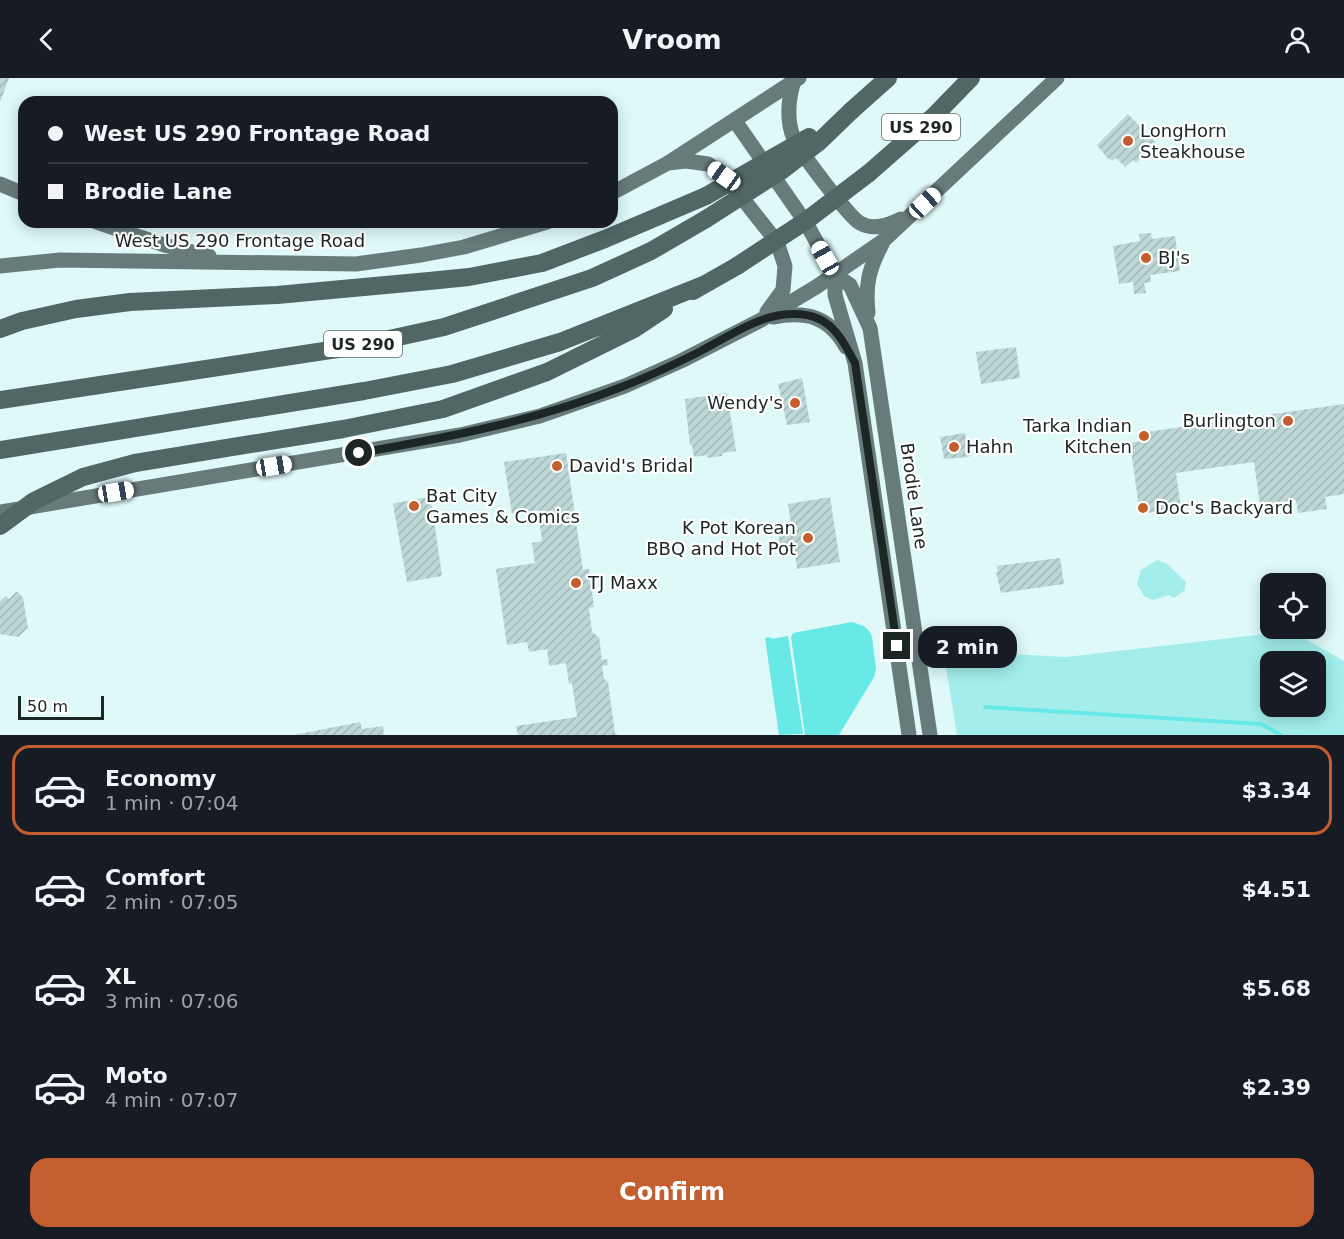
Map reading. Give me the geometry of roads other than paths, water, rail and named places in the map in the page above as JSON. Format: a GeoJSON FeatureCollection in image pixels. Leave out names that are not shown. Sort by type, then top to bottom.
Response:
{"type":"FeatureCollection","features":[{"type":"Feature","properties":{"kind":"highway","name":"US 290"},"geometry":{"type":"LineString","coordinates":[[0,400],[357,346],[444,327],[592,278],[651,251],[781,171],[820,141],[888,78]]}},
{"type":"Feature","properties":{"kind":"highway","name":"US 290"},"geometry":{"type":"LineString","coordinates":[[0,450],[364,391],[452,374],[560,342],[703,285],[737,266],[807,220],[869,173],[934,116],[971,78]]}},
{"type":"Feature","properties":{"kind":"highway"},"geometry":{"type":"LineString","coordinates":[[0,329],[22,321],[76,309],[185,298],[277,294],[429,281],[469,277],[542,263],[706,196],[748,174],[851,111]]}},
{"type":"Feature","properties":{"kind":"highway"},"geometry":{"type":"LineString","coordinates":[[0,525],[34,501],[83,477],[135,463],[320,433],[443,410],[546,372],[634,328],[703,285]]}},
{"type":"Feature","properties":{"kind":"main road"},"geometry":{"type":"LineString","coordinates":[[0,512],[425,441],[540,416],[625,386],[681,361],[761,320],[835,275],[883,241],[1057,78]]}},
{"type":"Feature","properties":{"kind":"main road"},"geometry":{"type":"LineString","coordinates":[[796,81],[788,102],[794,139],[846,212],[861,224],[882,227],[912,214]]}},
{"type":"Feature","properties":{"kind":"main road"},"geometry":{"type":"LineString","coordinates":[[618,190],[668,163],[796,81]]}},
{"type":"Feature","properties":{"kind":"main road","name":"Brodie Lane"},"geometry":{"type":"LineString","coordinates":[[735,121],[806,223],[835,275],[850,285],[870,327],[930,735]]}},
{"type":"Feature","properties":{"kind":"main road"},"geometry":{"type":"LineString","coordinates":[[668,163],[686,161],[708,164],[724,176],[777,242],[785,266],[783,290],[761,320]]}},
{"type":"Feature","properties":{"kind":"main road"},"geometry":{"type":"LineString","coordinates":[[0,184],[18,192]]}},
{"type":"Feature","properties":{"kind":"main road"},"geometry":{"type":"LineString","coordinates":[[114,228],[164,245],[235,262]]}},
{"type":"Feature","properties":{"kind":"main road","name":"West US 290 Frontage Road"},"geometry":{"type":"LineString","coordinates":[[0,266],[60,260],[356,264],[421,255],[464,246],[526,228]]}},
{"type":"Feature","properties":{"kind":"main road"},"geometry":{"type":"LineString","coordinates":[[870,327],[868,277],[883,241]]}},
{"type":"Feature","properties":{"kind":"main road","name":"Brodie Lane"},"geometry":{"type":"LineString","coordinates":[[835,275],[835,295],[855,363],[909,735]]}},
{"type":"Feature","properties":{"kind":"main road"},"geometry":{"type":"LineString","coordinates":[[761,320],[792,314],[817,318],[826,322],[840,336],[855,363]]}},
{"type":"Feature","properties":{"kind":"main road"},"geometry":{"type":"LineString","coordinates":[[891,604],[899,609],[905,627],[910,663],[922,686]]}},
{"type":"Feature","properties":{"kind":"waterway"},"geometry":{"type":"LineString","coordinates":[[985,707],[1261,724],[1281,735]]}},
{"type":"Feature","properties":{"kind":"place","name":"LongHorn Steakhouse"},"geometry":{"type":"Point","coordinates":[1128,141]}},
{"type":"Feature","properties":{"kind":"place","name":"BJ's"},"geometry":{"type":"Point","coordinates":[1146,258]}},
{"type":"Feature","properties":{"kind":"place","name":"Wendy's"},"geometry":{"type":"Point","coordinates":[795,403]}},
{"type":"Feature","properties":{"kind":"place","name":"Burlington"},"geometry":{"type":"Point","coordinates":[1288,421]}},
{"type":"Feature","properties":{"kind":"place","name":"Tarka Indian Kitchen"},"geometry":{"type":"Point","coordinates":[1144,436]}},
{"type":"Feature","properties":{"kind":"place","name":"Hahn"},"geometry":{"type":"Point","coordinates":[954,447]}},
{"type":"Feature","properties":{"kind":"place","name":"David's Bridal"},"geometry":{"type":"Point","coordinates":[557,466]}},
{"type":"Feature","properties":{"kind":"place","name":"Bat City Games & Comics"},"geometry":{"type":"Point","coordinates":[414,506]}},
{"type":"Feature","properties":{"kind":"place","name":"Doc's Backyard"},"geometry":{"type":"Point","coordinates":[1143,508]}},
{"type":"Feature","properties":{"kind":"place","name":"K Pot Korean BBQ and Hot Pot"},"geometry":{"type":"Point","coordinates":[808,538]}},
{"type":"Feature","properties":{"kind":"place","name":"TJ Maxx"},"geometry":{"type":"Point","coordinates":[576,583]}}]}
